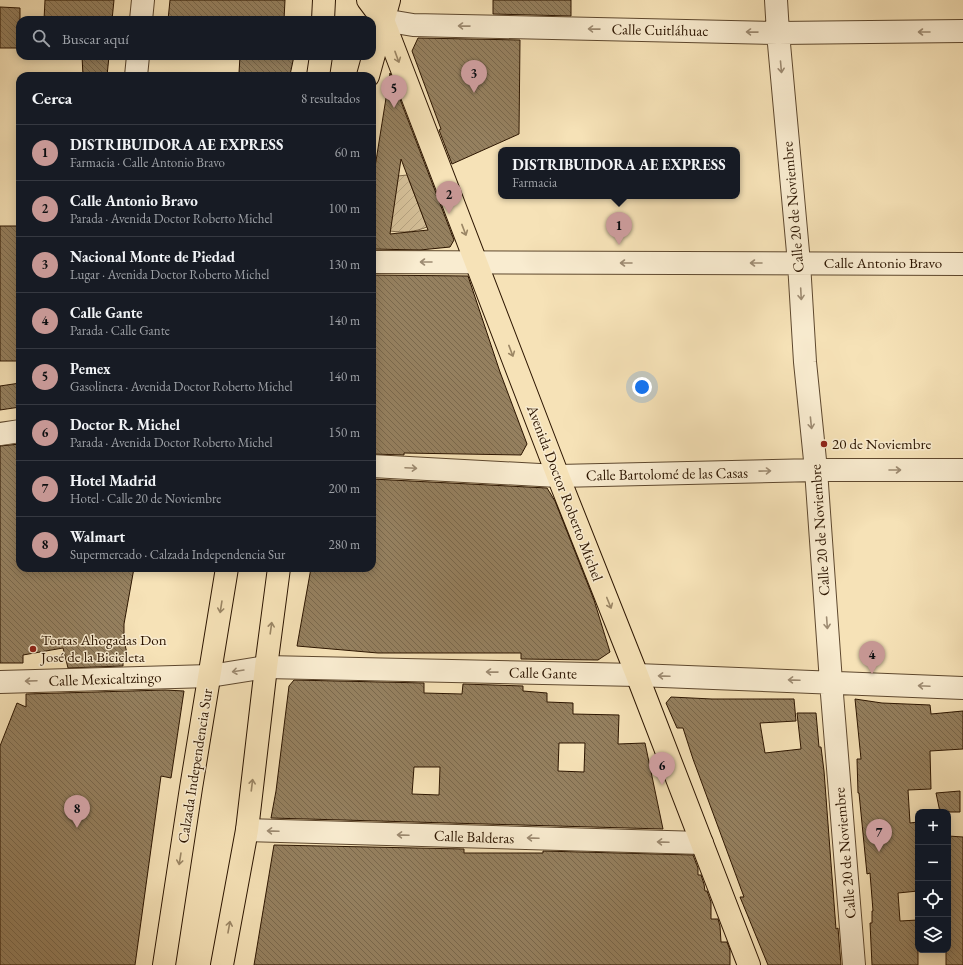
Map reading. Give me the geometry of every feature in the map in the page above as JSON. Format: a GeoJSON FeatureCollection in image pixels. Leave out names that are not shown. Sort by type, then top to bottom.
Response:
{"type":"FeatureCollection","features":[{"type":"Feature","properties":{"kind":"main road"},"geometry":{"type":"LineString","coordinates":[[323,16],[324,0]]}},
{"type":"Feature","properties":{"kind":"main road"},"geometry":{"type":"LineString","coordinates":[[368,0],[386,10],[376,47]]}},
{"type":"Feature","properties":{"kind":"main road","name":"Avenida Doctor Roberto Michel"},"geometry":{"type":"LineString","coordinates":[[386,10],[477,262],[558,476],[749,965]]}},
{"type":"Feature","properties":{"kind":"main road"},"geometry":{"type":"LineString","coordinates":[[319,72],[320,60]]}},
{"type":"Feature","properties":{"kind":"main road"},"geometry":{"type":"LineString","coordinates":[[369,72],[372,60]]}},
{"type":"Feature","properties":{"kind":"main road","name":"Calzada Independencia Sur"},"geometry":{"type":"LineString","coordinates":[[164,965],[226,572]]}},
{"type":"Feature","properties":{"kind":"main road"},"geometry":{"type":"LineString","coordinates":[[222,965],[247,830],[278,572]]}},
{"type":"Feature","properties":{"kind":"street"},"geometry":{"type":"LineString","coordinates":[[141,16],[143,0]]}},
{"type":"Feature","properties":{"kind":"street","name":"Calle 20 de Noviembre"},"geometry":{"type":"LineString","coordinates":[[776,0],[799,263],[805,362],[816,470],[831,682],[854,965]]}},
{"type":"Feature","properties":{"kind":"street","name":"Calle Cuitláhuac"},"geometry":{"type":"LineString","coordinates":[[386,10],[413,25],[778,33],[963,31]]}},
{"type":"Feature","properties":{"kind":"street"},"geometry":{"type":"LineString","coordinates":[[136,72],[138,60]]}},
{"type":"Feature","properties":{"kind":"street","name":"Calle Antonio Bravo"},"geometry":{"type":"LineString","coordinates":[[376,262],[963,264]]}},
{"type":"Feature","properties":{"kind":"street"},"geometry":{"type":"LineString","coordinates":[[0,434],[16,432]]}},
{"type":"Feature","properties":{"kind":"street","name":"Calle Bartolomé de las Casas"},"geometry":{"type":"LineString","coordinates":[[376,466],[558,476],[816,470],[963,470]]}},
{"type":"Feature","properties":{"kind":"street","name":"Calle Gante"},"geometry":{"type":"LineString","coordinates":[[210,676],[266,667],[637,675],[963,688]]}},
{"type":"Feature","properties":{"kind":"street","name":"Calle Mexicaltzingo"},"geometry":{"type":"LineString","coordinates":[[0,682],[210,676]]}},
{"type":"Feature","properties":{"kind":"street","name":"Calle Balderas"},"geometry":{"type":"LineString","coordinates":[[247,830],[702,843]]}},
{"type":"Feature","properties":{"kind":"shaded area"},"geometry":{"type":"Polygon","coordinates":[[[407,175],[427,227],[409,232],[390,231],[398,176],[407,175]]]}},
{"type":"Feature","properties":{"kind":"building"},"geometry":{"type":"Polygon","coordinates":[[[45,0],[114,0],[112,16],[44,16],[45,0]]]}},
{"type":"Feature","properties":{"kind":"building"},"geometry":{"type":"Polygon","coordinates":[[[170,0],[285,0],[284,16],[168,16],[170,0]]]}},
{"type":"Feature","properties":{"kind":"building"},"geometry":{"type":"Polygon","coordinates":[[[493,0],[571,0],[571,16],[493,14],[493,0]]]}},
{"type":"Feature","properties":{"kind":"building"},"geometry":{"type":"Polygon","coordinates":[[[0,7],[20,8],[20,16],[16,16],[16,48],[0,48],[0,7]]]}},
{"type":"Feature","properties":{"kind":"building"},"geometry":{"type":"Polygon","coordinates":[[[418,38],[520,40],[519,134],[452,164],[439,130],[441,129],[412,51],[418,38]]]}},
{"type":"Feature","properties":{"kind":"building"},"geometry":{"type":"Polygon","coordinates":[[[82,60],[109,60],[107,72],[83,72],[82,60]]]}},
{"type":"Feature","properties":{"kind":"building"},"geometry":{"type":"Polygon","coordinates":[[[240,60],[293,60],[291,72],[239,72],[240,60]]]}},
{"type":"Feature","properties":{"kind":"building"},"geometry":{"type":"Polygon","coordinates":[[[390,73],[454,240],[450,247],[420,250],[376,249],[376,161],[390,73]],[[401,159],[390,234],[428,230],[401,159]]]}},
{"type":"Feature","properties":{"kind":"building"},"geometry":{"type":"Polygon","coordinates":[[[0,226],[16,226],[16,361],[0,361],[0,226]]]}},
{"type":"Feature","properties":{"kind":"building"},"geometry":{"type":"Polygon","coordinates":[[[376,275],[468,276],[500,372],[527,444],[521,455],[404,453],[404,455],[376,454],[376,275]]]}},
{"type":"Feature","properties":{"kind":"building"},"geometry":{"type":"Polygon","coordinates":[[[16,384],[16,408],[0,410],[0,386],[16,384]]]}},
{"type":"Feature","properties":{"kind":"building"},"geometry":{"type":"Polygon","coordinates":[[[16,444],[16,572],[133,572],[124,624],[124,641],[129,661],[123,661],[123,666],[68,668],[63,648],[23,655],[23,663],[0,663],[0,446],[16,444]]]}},
{"type":"Feature","properties":{"kind":"building"},"geometry":{"type":"Polygon","coordinates":[[[376,479],[547,488],[555,501],[594,600],[610,652],[598,660],[521,659],[521,653],[378,653],[297,646],[310,572],[376,572],[376,479]]]}},
{"type":"Feature","properties":{"kind":"building"},"geometry":{"type":"Polygon","coordinates":[[[294,680],[424,683],[424,693],[462,694],[463,684],[523,686],[523,691],[547,693],[547,702],[573,703],[573,714],[619,715],[618,744],[645,743],[663,829],[271,818],[276,791],[289,686],[294,680]],[[559,743],[558,771],[584,772],[585,743],[559,743]],[[414,767],[412,794],[439,795],[440,767],[414,767]]]}},
{"type":"Feature","properties":{"kind":"building"},"geometry":{"type":"Polygon","coordinates":[[[165,690],[184,691],[171,778],[161,776],[135,965],[0,965],[0,746],[17,703],[26,707],[26,694],[165,690]]]}},
{"type":"Feature","properties":{"kind":"building"},"geometry":{"type":"Polygon","coordinates":[[[671,697],[712,699],[794,699],[796,721],[760,723],[765,753],[801,749],[797,713],[816,713],[819,747],[821,747],[824,771],[836,929],[838,928],[841,965],[768,965],[740,897],[744,897],[683,728],[677,728],[666,703],[671,697]]]}},
{"type":"Feature","properties":{"kind":"building"},"geometry":{"type":"Polygon","coordinates":[[[855,699],[882,703],[930,705],[931,714],[963,711],[963,749],[930,751],[931,789],[908,790],[910,823],[915,822],[915,891],[898,893],[900,921],[915,920],[915,953],[918,953],[918,965],[872,965],[870,923],[872,923],[873,911],[870,873],[867,874],[858,793],[857,759],[861,759],[855,699]]]}},
{"type":"Feature","properties":{"kind":"building"},"geometry":{"type":"Polygon","coordinates":[[[960,791],[960,812],[951,812],[951,809],[939,809],[936,793],[960,791]]]}},
{"type":"Feature","properties":{"kind":"building"},"geometry":{"type":"Polygon","coordinates":[[[951,836],[963,837],[963,965],[946,965],[946,953],[951,953],[951,836]]]}},
{"type":"Feature","properties":{"kind":"building"},"geometry":{"type":"Polygon","coordinates":[[[274,845],[464,849],[464,853],[543,853],[543,851],[693,855],[698,868],[698,875],[701,875],[705,891],[707,891],[711,902],[711,919],[718,919],[721,942],[727,942],[730,950],[730,965],[254,965],[274,845]]]}},
{"type":"Feature","properties":{"kind":"place","name":"Nacional Monte de Piedad"},"geometry":{"type":"Point","coordinates":[474,93]}},
{"type":"Feature","properties":{"kind":"place","name":"Pemex"},"geometry":{"type":"Point","coordinates":[394,108]}},
{"type":"Feature","properties":{"kind":"place","name":"Calle Antonio Bravo"},"geometry":{"type":"Point","coordinates":[449,214]}},
{"type":"Feature","properties":{"kind":"place","name":"DISTRIBUIDORA AE EXPRESS"},"geometry":{"type":"Point","coordinates":[619,245]}},
{"type":"Feature","properties":{"kind":"place","name":"20 de Noviembre"},"geometry":{"type":"Point","coordinates":[824,444]}},
{"type":"Feature","properties":{"kind":"place","name":"Tortas Ahogadas Don José de la Bicicleta"},"geometry":{"type":"Point","coordinates":[33,649]}},
{"type":"Feature","properties":{"kind":"place","name":"Calle Gante"},"geometry":{"type":"Point","coordinates":[872,674]}},
{"type":"Feature","properties":{"kind":"place","name":"Doctor R. Michel"},"geometry":{"type":"Point","coordinates":[662,785]}},
{"type":"Feature","properties":{"kind":"place","name":"Walmart"},"geometry":{"type":"Point","coordinates":[77,828]}},
{"type":"Feature","properties":{"kind":"place","name":"Hotel Madrid"},"geometry":{"type":"Point","coordinates":[879,852]}}]}
